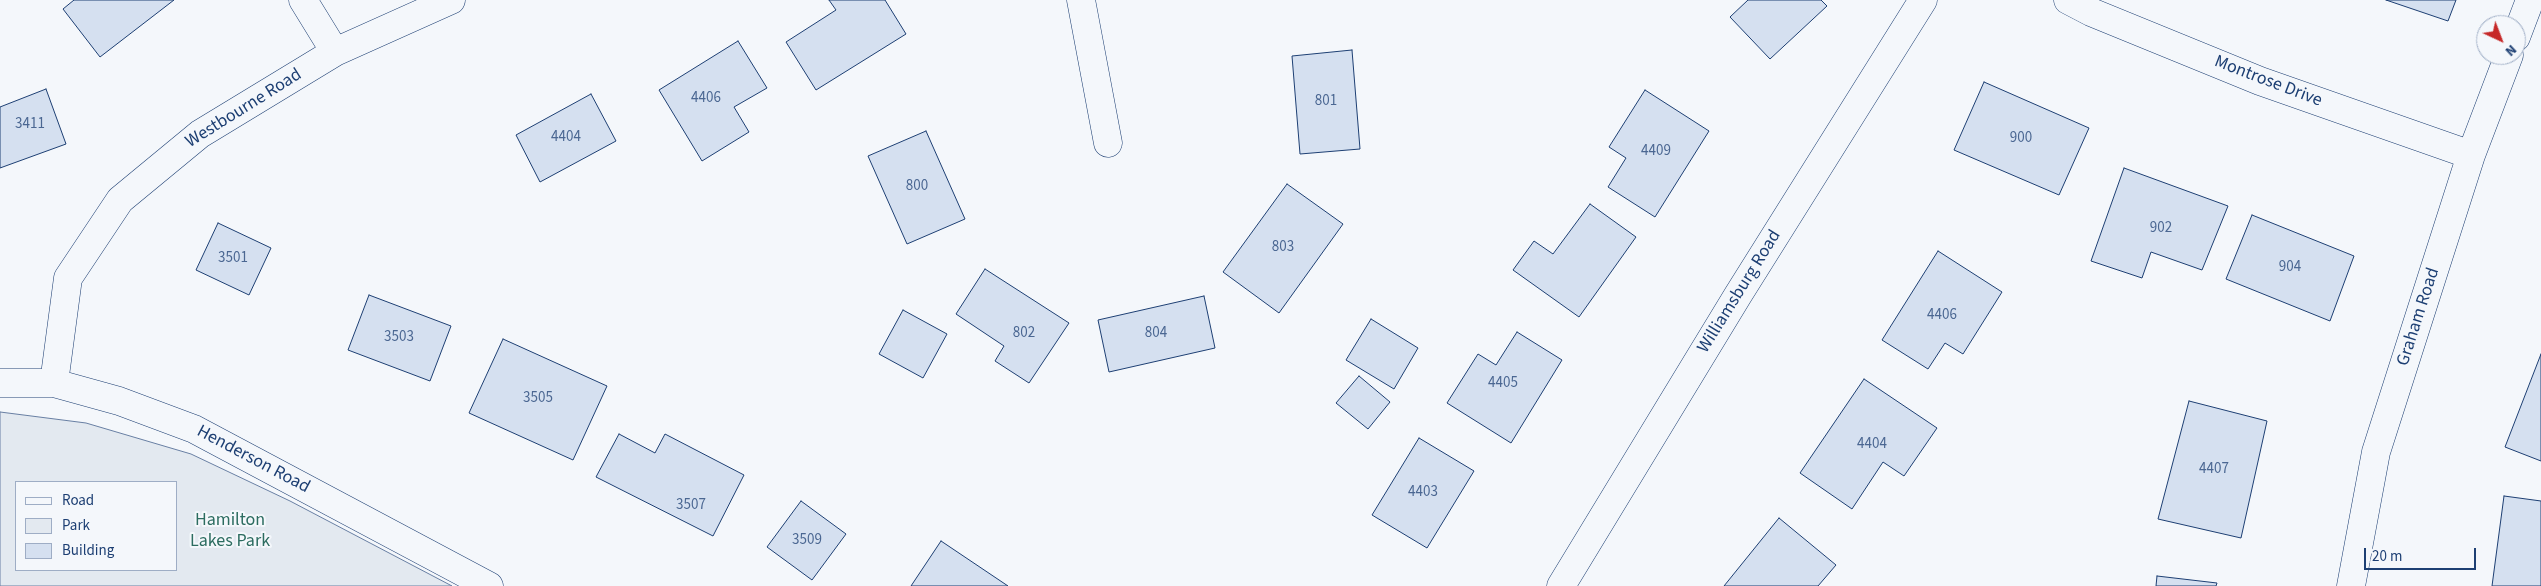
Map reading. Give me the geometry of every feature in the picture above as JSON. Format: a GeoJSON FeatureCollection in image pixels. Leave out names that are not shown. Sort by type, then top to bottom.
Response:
{"type":"FeatureCollection","features":[{"type":"Feature","properties":{"kind":"street"},"geometry":{"type":"LineString","coordinates":[[304,0],[335,52]]}},
{"type":"Feature","properties":{"kind":"street","name":"Westbourne Road"},"geometry":{"type":"LineString","coordinates":[[54,383],[68,278],[120,200],[200,134],[335,52],[450,0]]}},
{"type":"Feature","properties":{"kind":"street"},"geometry":{"type":"LineString","coordinates":[[1081,0],[1108,143]]}},
{"type":"Feature","properties":{"kind":"street","name":"Williamsburg Road"},"geometry":{"type":"LineString","coordinates":[[1561,586],[1738,295],[1923,0]]}},
{"type":"Feature","properties":{"kind":"street","name":"Montrose Drive"},"geometry":{"type":"LineString","coordinates":[[2068,0],[2260,81],[2471,155]]}},
{"type":"Feature","properties":{"kind":"street"},"geometry":{"type":"LineString","coordinates":[[2524,15],[2530,0]]}},
{"type":"Feature","properties":{"kind":"street","name":"Graham Road"},"geometry":{"type":"LineString","coordinates":[[2351,586],[2376,452],[2471,155],[2505,65]]}},
{"type":"Feature","properties":{"kind":"street","name":"Henderson Road"},"geometry":{"type":"LineString","coordinates":[[0,383],[54,383],[119,401],[194,429],[489,586]]}},
{"type":"Feature","properties":{"kind":"green space","name":"Hamilton Lakes Park"},"geometry":{"type":"Polygon","coordinates":[[[0,412],[86,423],[191,454],[290,501],[452,586],[0,586],[0,412]]]}},
{"type":"Feature","properties":{"kind":"building"},"geometry":{"type":"Polygon","coordinates":[[[74,0],[174,0],[100,57],[63,9],[74,0]]]}},
{"type":"Feature","properties":{"kind":"building"},"geometry":{"type":"Polygon","coordinates":[[[829,0],[885,0],[906,34],[816,90],[786,42],[836,10],[829,0]]]}},
{"type":"Feature","properties":{"kind":"building"},"geometry":{"type":"Polygon","coordinates":[[[1748,0],[1821,0],[1827,6],[1770,59],[1730,17],[1748,0]]]}},
{"type":"Feature","properties":{"kind":"building"},"geometry":{"type":"Polygon","coordinates":[[[2386,0],[2456,0],[2448,21],[2386,0]]]}},
{"type":"Feature","properties":{"kind":"building"},"geometry":{"type":"Polygon","coordinates":[[[738,41],[767,88],[734,107],[749,132],[702,161],[659,90],[738,41]]]}},
{"type":"Feature","properties":{"kind":"building"},"geometry":{"type":"Polygon","coordinates":[[[1352,50],[1360,149],[1300,154],[1292,56],[1352,50]]]}},
{"type":"Feature","properties":{"kind":"building"},"geometry":{"type":"Polygon","coordinates":[[[1984,82],[2089,128],[2059,195],[1954,150],[1984,82]]]}},
{"type":"Feature","properties":{"kind":"building"},"geometry":{"type":"Polygon","coordinates":[[[46,89],[66,144],[0,168],[0,107],[46,89]]]}},
{"type":"Feature","properties":{"kind":"building"},"geometry":{"type":"Polygon","coordinates":[[[1645,90],[1709,131],[1655,217],[1608,187],[1626,158],[1609,147],[1645,90]]]}},
{"type":"Feature","properties":{"kind":"building"},"geometry":{"type":"Polygon","coordinates":[[[591,94],[616,141],[540,182],[516,135],[591,94]]]}},
{"type":"Feature","properties":{"kind":"building"},"geometry":{"type":"Polygon","coordinates":[[[926,131],[965,219],[907,244],[868,156],[926,131]]]}},
{"type":"Feature","properties":{"kind":"building"},"geometry":{"type":"Polygon","coordinates":[[[2124,168],[2228,206],[2202,270],[2151,252],[2142,278],[2091,261],[2124,168]]]}},
{"type":"Feature","properties":{"kind":"building"},"geometry":{"type":"Polygon","coordinates":[[[1287,184],[1343,224],[1279,313],[1223,272],[1287,184]]]}},
{"type":"Feature","properties":{"kind":"building"},"geometry":{"type":"Polygon","coordinates":[[[1590,204],[1636,237],[1579,317],[1513,270],[1534,241],[1553,254],[1590,204]]]}},
{"type":"Feature","properties":{"kind":"building"},"geometry":{"type":"Polygon","coordinates":[[[2252,215],[2354,256],[2330,321],[2226,279],[2252,215]]]}},
{"type":"Feature","properties":{"kind":"building"},"geometry":{"type":"Polygon","coordinates":[[[218,223],[271,248],[249,295],[196,270],[218,223]]]}},
{"type":"Feature","properties":{"kind":"building"},"geometry":{"type":"Polygon","coordinates":[[[1938,251],[2002,292],[1963,354],[1945,343],[1928,369],[1882,340],[1938,251]]]}},
{"type":"Feature","properties":{"kind":"building"},"geometry":{"type":"Polygon","coordinates":[[[985,269],[1069,323],[1029,383],[995,361],[1004,346],[956,314],[985,269]]]}},
{"type":"Feature","properties":{"kind":"building"},"geometry":{"type":"Polygon","coordinates":[[[369,295],[451,326],[430,381],[348,350],[369,295]]]}},
{"type":"Feature","properties":{"kind":"building"},"geometry":{"type":"Polygon","coordinates":[[[1204,296],[1215,348],[1109,372],[1098,320],[1204,296]]]}},
{"type":"Feature","properties":{"kind":"building"},"geometry":{"type":"Polygon","coordinates":[[[903,310],[947,334],[923,378],[879,354],[903,310]]]}},
{"type":"Feature","properties":{"kind":"building"},"geometry":{"type":"Polygon","coordinates":[[[1371,319],[1418,348],[1394,389],[1346,360],[1371,319]]]}},
{"type":"Feature","properties":{"kind":"building"},"geometry":{"type":"Polygon","coordinates":[[[1517,332],[1562,360],[1511,443],[1447,403],[1478,354],[1496,365],[1517,332]]]}},
{"type":"Feature","properties":{"kind":"building"},"geometry":{"type":"Polygon","coordinates":[[[503,339],[607,386],[573,460],[469,413],[503,339]]]}},
{"type":"Feature","properties":{"kind":"building"},"geometry":{"type":"Polygon","coordinates":[[[2541,354],[2541,461],[2505,447],[2541,354]]]}},
{"type":"Feature","properties":{"kind":"building"},"geometry":{"type":"Polygon","coordinates":[[[1359,376],[1390,402],[1368,429],[1336,403],[1359,376]]]}},
{"type":"Feature","properties":{"kind":"building"},"geometry":{"type":"Polygon","coordinates":[[[1864,379],[1937,428],[1904,476],[1883,462],[1852,509],[1800,473],[1864,379]]]}},
{"type":"Feature","properties":{"kind":"building"},"geometry":{"type":"Polygon","coordinates":[[[2189,401],[2267,421],[2241,538],[2158,519],[2189,401]]]}},
{"type":"Feature","properties":{"kind":"building"},"geometry":{"type":"Polygon","coordinates":[[[619,434],[655,453],[665,434],[744,475],[713,536],[596,477],[619,434]]]}},
{"type":"Feature","properties":{"kind":"building"},"geometry":{"type":"Polygon","coordinates":[[[1419,438],[1474,471],[1427,548],[1372,515],[1419,438]]]}},
{"type":"Feature","properties":{"kind":"building"},"geometry":{"type":"Polygon","coordinates":[[[2504,496],[2541,501],[2541,586],[2492,586],[2504,496]]]}},
{"type":"Feature","properties":{"kind":"building"},"geometry":{"type":"Polygon","coordinates":[[[801,501],[846,534],[812,580],[767,547],[801,501]]]}},
{"type":"Feature","properties":{"kind":"building"},"geometry":{"type":"Polygon","coordinates":[[[1779,518],[1836,565],[1818,586],[1724,586],[1779,518]]]}},
{"type":"Feature","properties":{"kind":"building"},"geometry":{"type":"Polygon","coordinates":[[[941,541],[1008,586],[911,586],[941,541]]]}},
{"type":"Feature","properties":{"kind":"building"},"geometry":{"type":"Polygon","coordinates":[[[2157,576],[2217,583],[2216,586],[2156,586],[2157,576]]]}}]}
